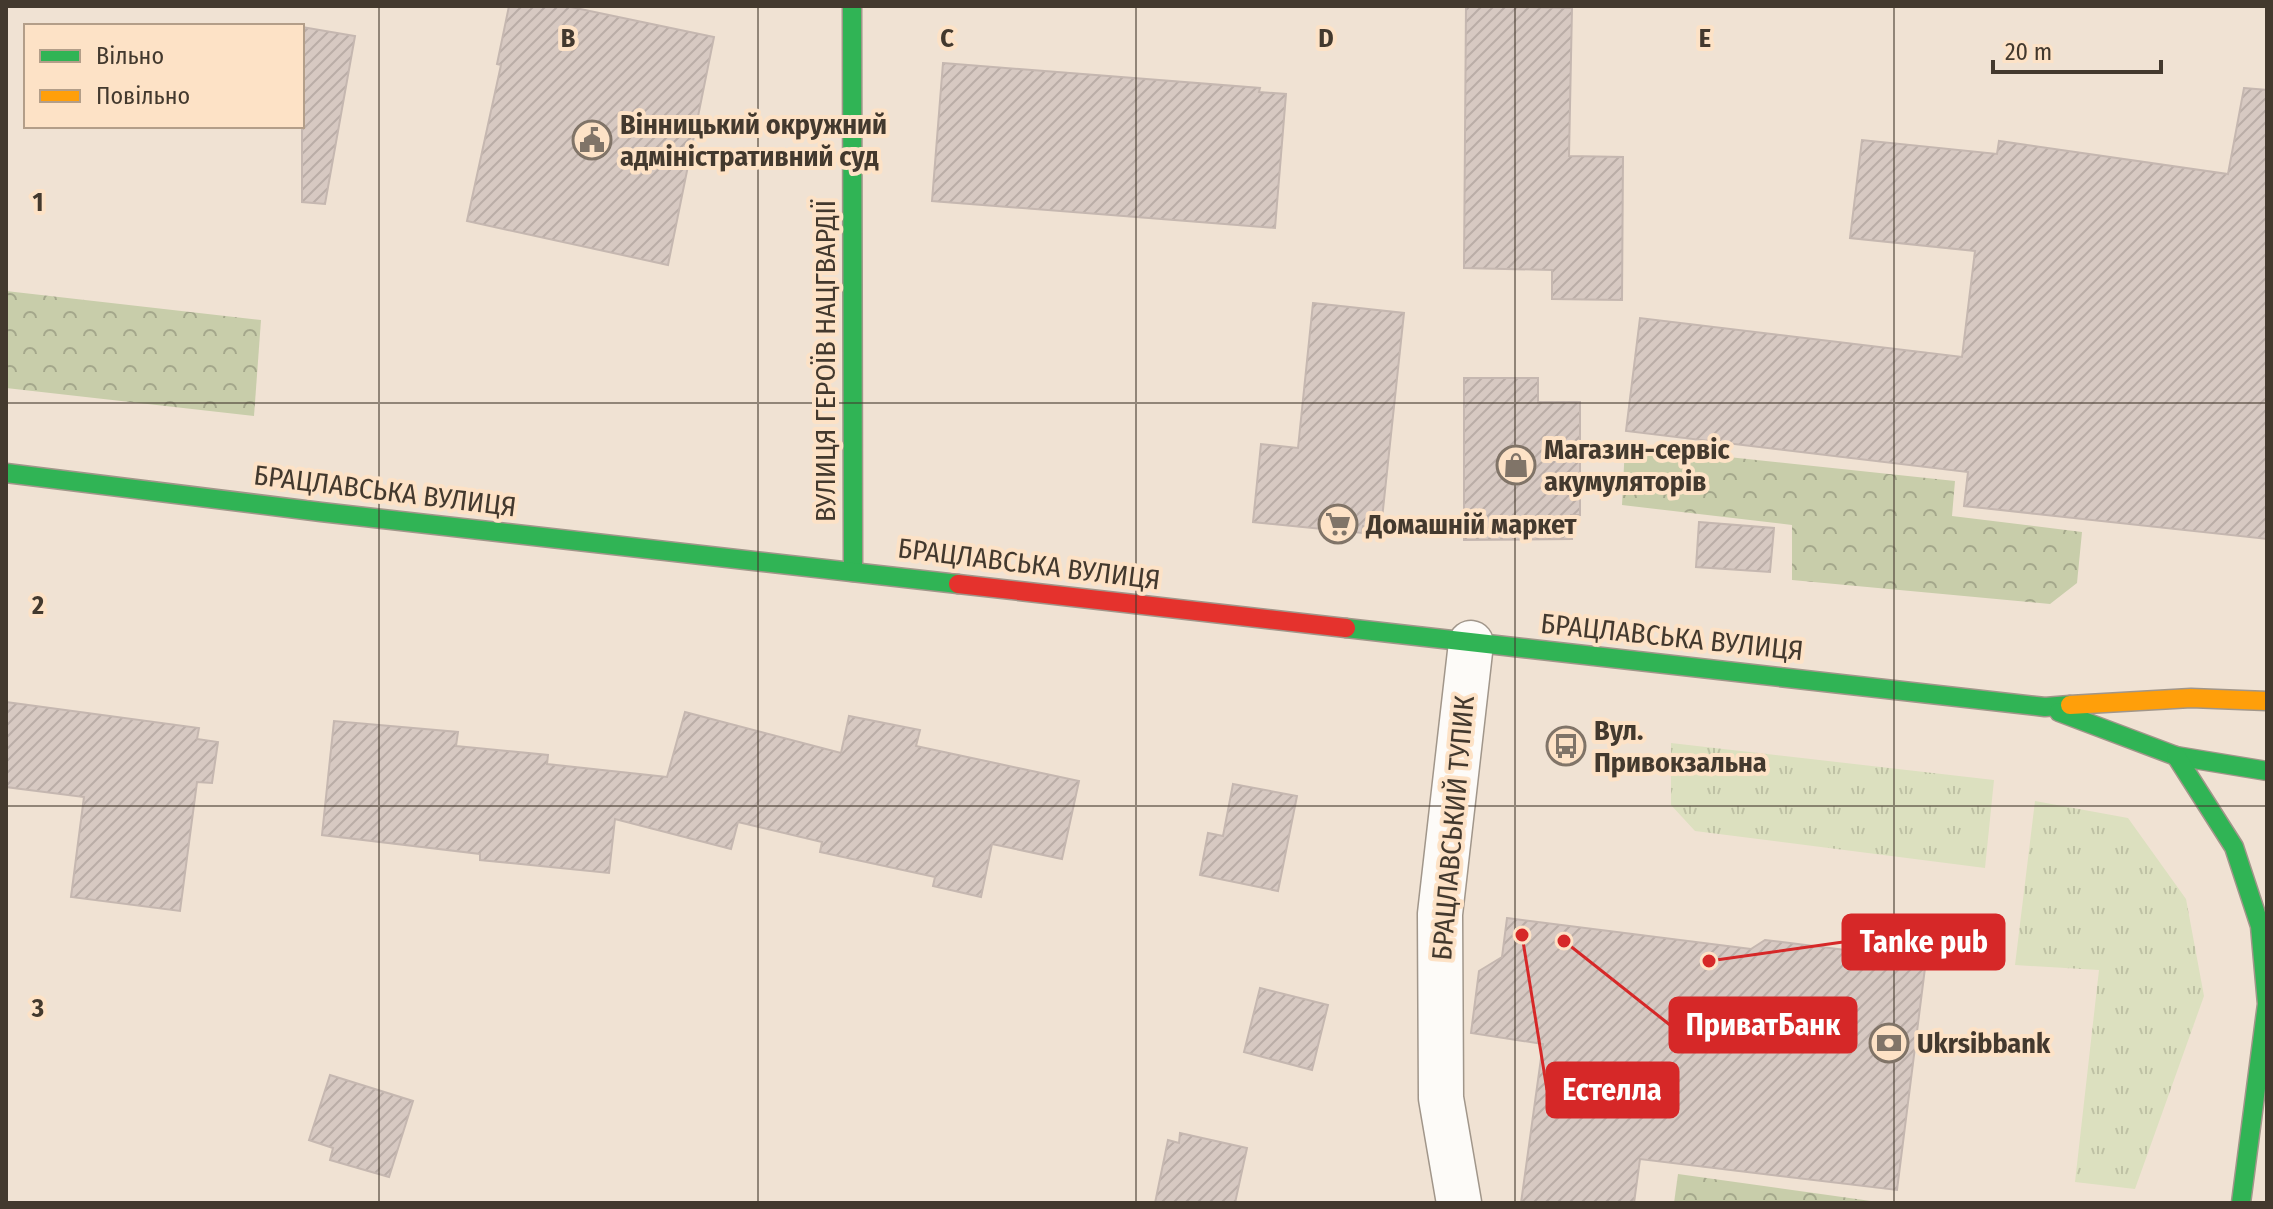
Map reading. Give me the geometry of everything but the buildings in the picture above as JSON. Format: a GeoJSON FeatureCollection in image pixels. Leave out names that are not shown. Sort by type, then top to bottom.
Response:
{"type":"FeatureCollection","features":[{"type":"Feature","properties":{"kind":"main road","name":"ВУЛИЦЯ ГЕРОЇВ НАЦГВАРДІЇ"},"geometry":{"type":"LineString","coordinates":[[852,6],[853,572]]}},
{"type":"Feature","properties":{"kind":"main road","name":"БРАЦЛАВСЬКА ВУЛИЦЯ"},"geometry":{"type":"LineString","coordinates":[[6,473],[321,512],[2045,707],[2191,698],[2267,701]]}},
{"type":"Feature","properties":{"kind":"main road","name":"БРАЦЛАВСЬКА ВУЛИЦЯ"},"geometry":{"type":"LineString","coordinates":[[2045,707],[2176,756],[2267,771]]}},
{"type":"Feature","properties":{"kind":"main road"},"geometry":{"type":"LineString","coordinates":[[2176,756],[2234,847],[2260,926],[2267,1004],[2250,1201]]}},
{"type":"Feature","properties":{"kind":"main road"},"geometry":{"type":"LineString","coordinates":[[2250,1201],[2267,1149]]}},
{"type":"Feature","properties":{"kind":"street","name":"БРАЦЛАВСЬКИЙ ТУПИК"},"geometry":{"type":"LineString","coordinates":[[1459,1203],[1441,1098],[1440,914],[1471,643]]}},
{"type":"Feature","properties":{"kind":"green space"},"geometry":{"type":"Polygon","coordinates":[[[6,291],[261,320],[254,416],[6,388],[6,291]]]}},
{"type":"Feature","properties":{"kind":"green space"},"geometry":{"type":"Polygon","coordinates":[[[1625,446],[1955,481],[1952,516],[2082,532],[2077,583],[2050,604],[1792,580],[1792,525],[1622,505],[1625,446]]]}},
{"type":"Feature","properties":{"kind":"green space"},"geometry":{"type":"Polygon","coordinates":[[[1671,743],[1994,780],[1985,868],[1695,831],[1671,805],[1671,743]]]}},
{"type":"Feature","properties":{"kind":"green space"},"geometry":{"type":"Polygon","coordinates":[[[2035,801],[2128,818],[2186,899],[2204,996],[2135,1189],[2075,1182],[2099,970],[2015,965],[2035,801]]]}},
{"type":"Feature","properties":{"kind":"green space"},"geometry":{"type":"Polygon","coordinates":[[[1678,1174],[1885,1203],[1674,1203],[1678,1174]]]}},
{"type":"Feature","properties":{"kind":"traffic: fast"},"geometry":{"type":"LineString","coordinates":[[852,6],[853,572]]}},
{"type":"Feature","properties":{"kind":"traffic: fast"},"geometry":{"type":"LineString","coordinates":[[6,473],[958,584]]}},
{"type":"Feature","properties":{"kind":"traffic: fast"},"geometry":{"type":"LineString","coordinates":[[1346,628],[2045,707],[2070,705]]}},
{"type":"Feature","properties":{"kind":"traffic: fast"},"geometry":{"type":"LineString","coordinates":[[2059,712],[2176,756],[2267,771]]}},
{"type":"Feature","properties":{"kind":"traffic: fast"},"geometry":{"type":"LineString","coordinates":[[2176,756],[2234,847],[2260,926],[2267,1004],[2241,1203]]}},
{"type":"Feature","properties":{"kind":"traffic: slow"},"geometry":{"type":"LineString","coordinates":[[2070,705],[2191,698],[2267,701]]}},
{"type":"Feature","properties":{"kind":"traffic: jam"},"geometry":{"type":"LineString","coordinates":[[958,584],[1346,628]]}},
{"type":"Feature","properties":{"kind":"place","name":"Вінницький окружний адміністративний суд"},"geometry":{"type":"Point","coordinates":[592,140]}},
{"type":"Feature","properties":{"kind":"place","name":"Магазин-сервіс акумуляторів"},"geometry":{"type":"Point","coordinates":[1516,465]}},
{"type":"Feature","properties":{"kind":"place","name":"Домашній маркет"},"geometry":{"type":"Point","coordinates":[1338,524]}},
{"type":"Feature","properties":{"kind":"place","name":"Вул. Привокзальна"},"geometry":{"type":"Point","coordinates":[1566,746]}},
{"type":"Feature","properties":{"kind":"place","name":"Естелла"},"geometry":{"type":"Point","coordinates":[1522,935]}},
{"type":"Feature","properties":{"kind":"place","name":"ПриватБанк"},"geometry":{"type":"Point","coordinates":[1564,941]}},
{"type":"Feature","properties":{"kind":"place","name":"Tanke pub"},"geometry":{"type":"Point","coordinates":[1709,961]}},
{"type":"Feature","properties":{"kind":"place","name":"Ukrsibbank"},"geometry":{"type":"Point","coordinates":[1889,1043]}}]}
